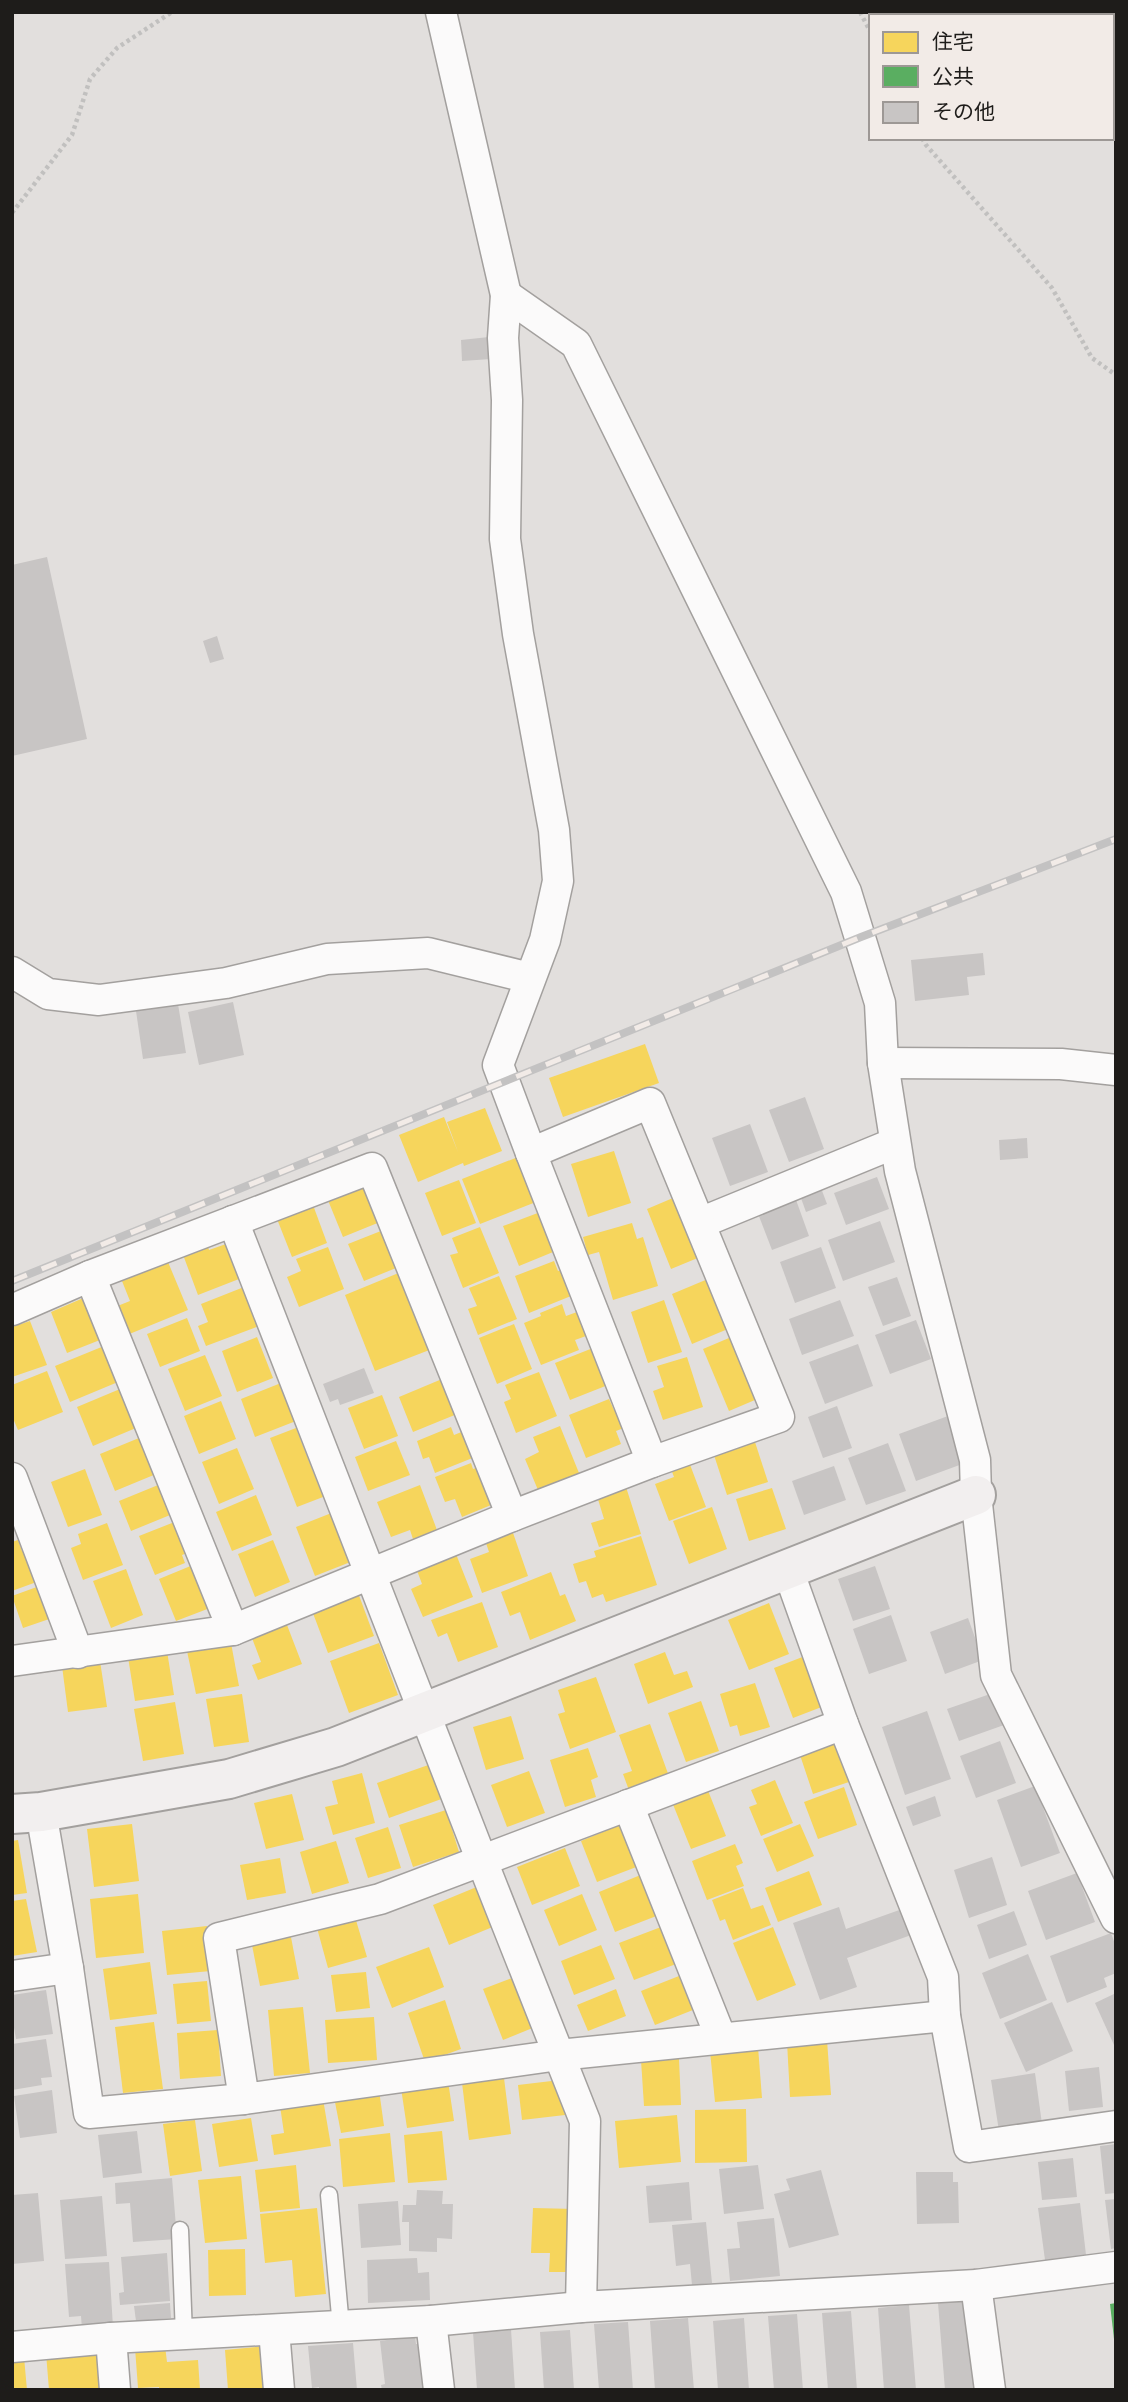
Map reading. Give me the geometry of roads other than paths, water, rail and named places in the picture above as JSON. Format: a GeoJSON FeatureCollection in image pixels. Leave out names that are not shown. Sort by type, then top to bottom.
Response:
{"type":"FeatureCollection","features":[{"type":"Feature","properties":{"kind":"street"},"geometry":{"type":"LineString","coordinates":[[441,12],[506,295],[503,338],[507,400],[505,539],[518,634],[554,830],[558,881],[545,940],[498,1065],[652,1462]]}},
{"type":"Feature","properties":{"kind":"street"},"geometry":{"type":"LineString","coordinates":[[506,295],[576,344],[846,892],[880,1003],[883,1063],[900,1171],[975,1460],[976,1495],[996,1675],[1116,1918]]}},
{"type":"Feature","properties":{"kind":"street"},"geometry":{"type":"LineString","coordinates":[[12,972],[48,994],[99,1000],[226,983],[327,959],[428,953],[530,978]]}},
{"type":"Feature","properties":{"kind":"street"},"geometry":{"type":"LineString","coordinates":[[883,1063],[1061,1064],[1116,1070]]}},
{"type":"Feature","properties":{"kind":"street"},"geometry":{"type":"LineString","coordinates":[[12,1661],[233,1630],[512,1516],[779,1417],[650,1103],[531,1153]]}},
{"type":"Feature","properties":{"kind":"street"},"geometry":{"type":"LineString","coordinates":[[699,1223],[895,1143]]}},
{"type":"Feature","properties":{"kind":"street"},"geometry":{"type":"LineString","coordinates":[[12,1310],[90,1276],[372,1168],[512,1516]]}},
{"type":"Feature","properties":{"kind":"street"},"geometry":{"type":"LineString","coordinates":[[233,1221],[585,2121],[581,2307]]}},
{"type":"Feature","properties":{"kind":"street"},"geometry":{"type":"LineString","coordinates":[[90,1276],[233,1630]]}},
{"type":"Feature","properties":{"kind":"street"},"geometry":{"type":"LineString","coordinates":[[12,1478],[78,1653]]}},
{"type":"Feature","properties":{"kind":"street"},"geometry":{"type":"LineString","coordinates":[[945,2016],[559,2055],[244,2099],[89,2113],[68,1968],[26,1813],[229,1779],[336,1747],[976,1495]]}},
{"type":"Feature","properties":{"kind":"street"},"geometry":{"type":"LineString","coordinates":[[788,1570],[843,1724],[943,1978],[945,2016],[969,2147],[1116,2126]]}},
{"type":"Feature","properties":{"kind":"street"},"geometry":{"type":"LineString","coordinates":[[244,2099],[219,1938],[380,1899],[843,1724]]}},
{"type":"Feature","properties":{"kind":"street"},"geometry":{"type":"LineString","coordinates":[[628,1805],[721,2038]]}},
{"type":"Feature","properties":{"kind":"street"},"geometry":{"type":"LineString","coordinates":[[12,1976],[68,1968]]}},
{"type":"Feature","properties":{"kind":"street"},"geometry":{"type":"LineString","coordinates":[[12,2347],[111,2338],[431,2321],[581,2307],[976,2285],[1116,2267]]}},
{"type":"Feature","properties":{"kind":"street"},"geometry":{"type":"LineString","coordinates":[[976,2285],[990,2390]]}},
{"type":"Feature","properties":{"kind":"street"},"geometry":{"type":"LineString","coordinates":[[431,2321],[439,2390]]}},
{"type":"Feature","properties":{"kind":"street"},"geometry":{"type":"LineString","coordinates":[[274,2330],[279,2390]]}},
{"type":"Feature","properties":{"kind":"street"},"geometry":{"type":"LineString","coordinates":[[111,2338],[115,2390]]}},
{"type":"Feature","properties":{"kind":"lane"},"geometry":{"type":"LineString","coordinates":[[329,2195],[341,2327]]}},
{"type":"Feature","properties":{"kind":"lane"},"geometry":{"type":"LineString","coordinates":[[180,2230],[184,2335]]}},
{"type":"Feature","properties":{"kind":"railway"},"geometry":{"type":"LineString","coordinates":[[12,1281],[861,937],[1116,839]]}}]}
